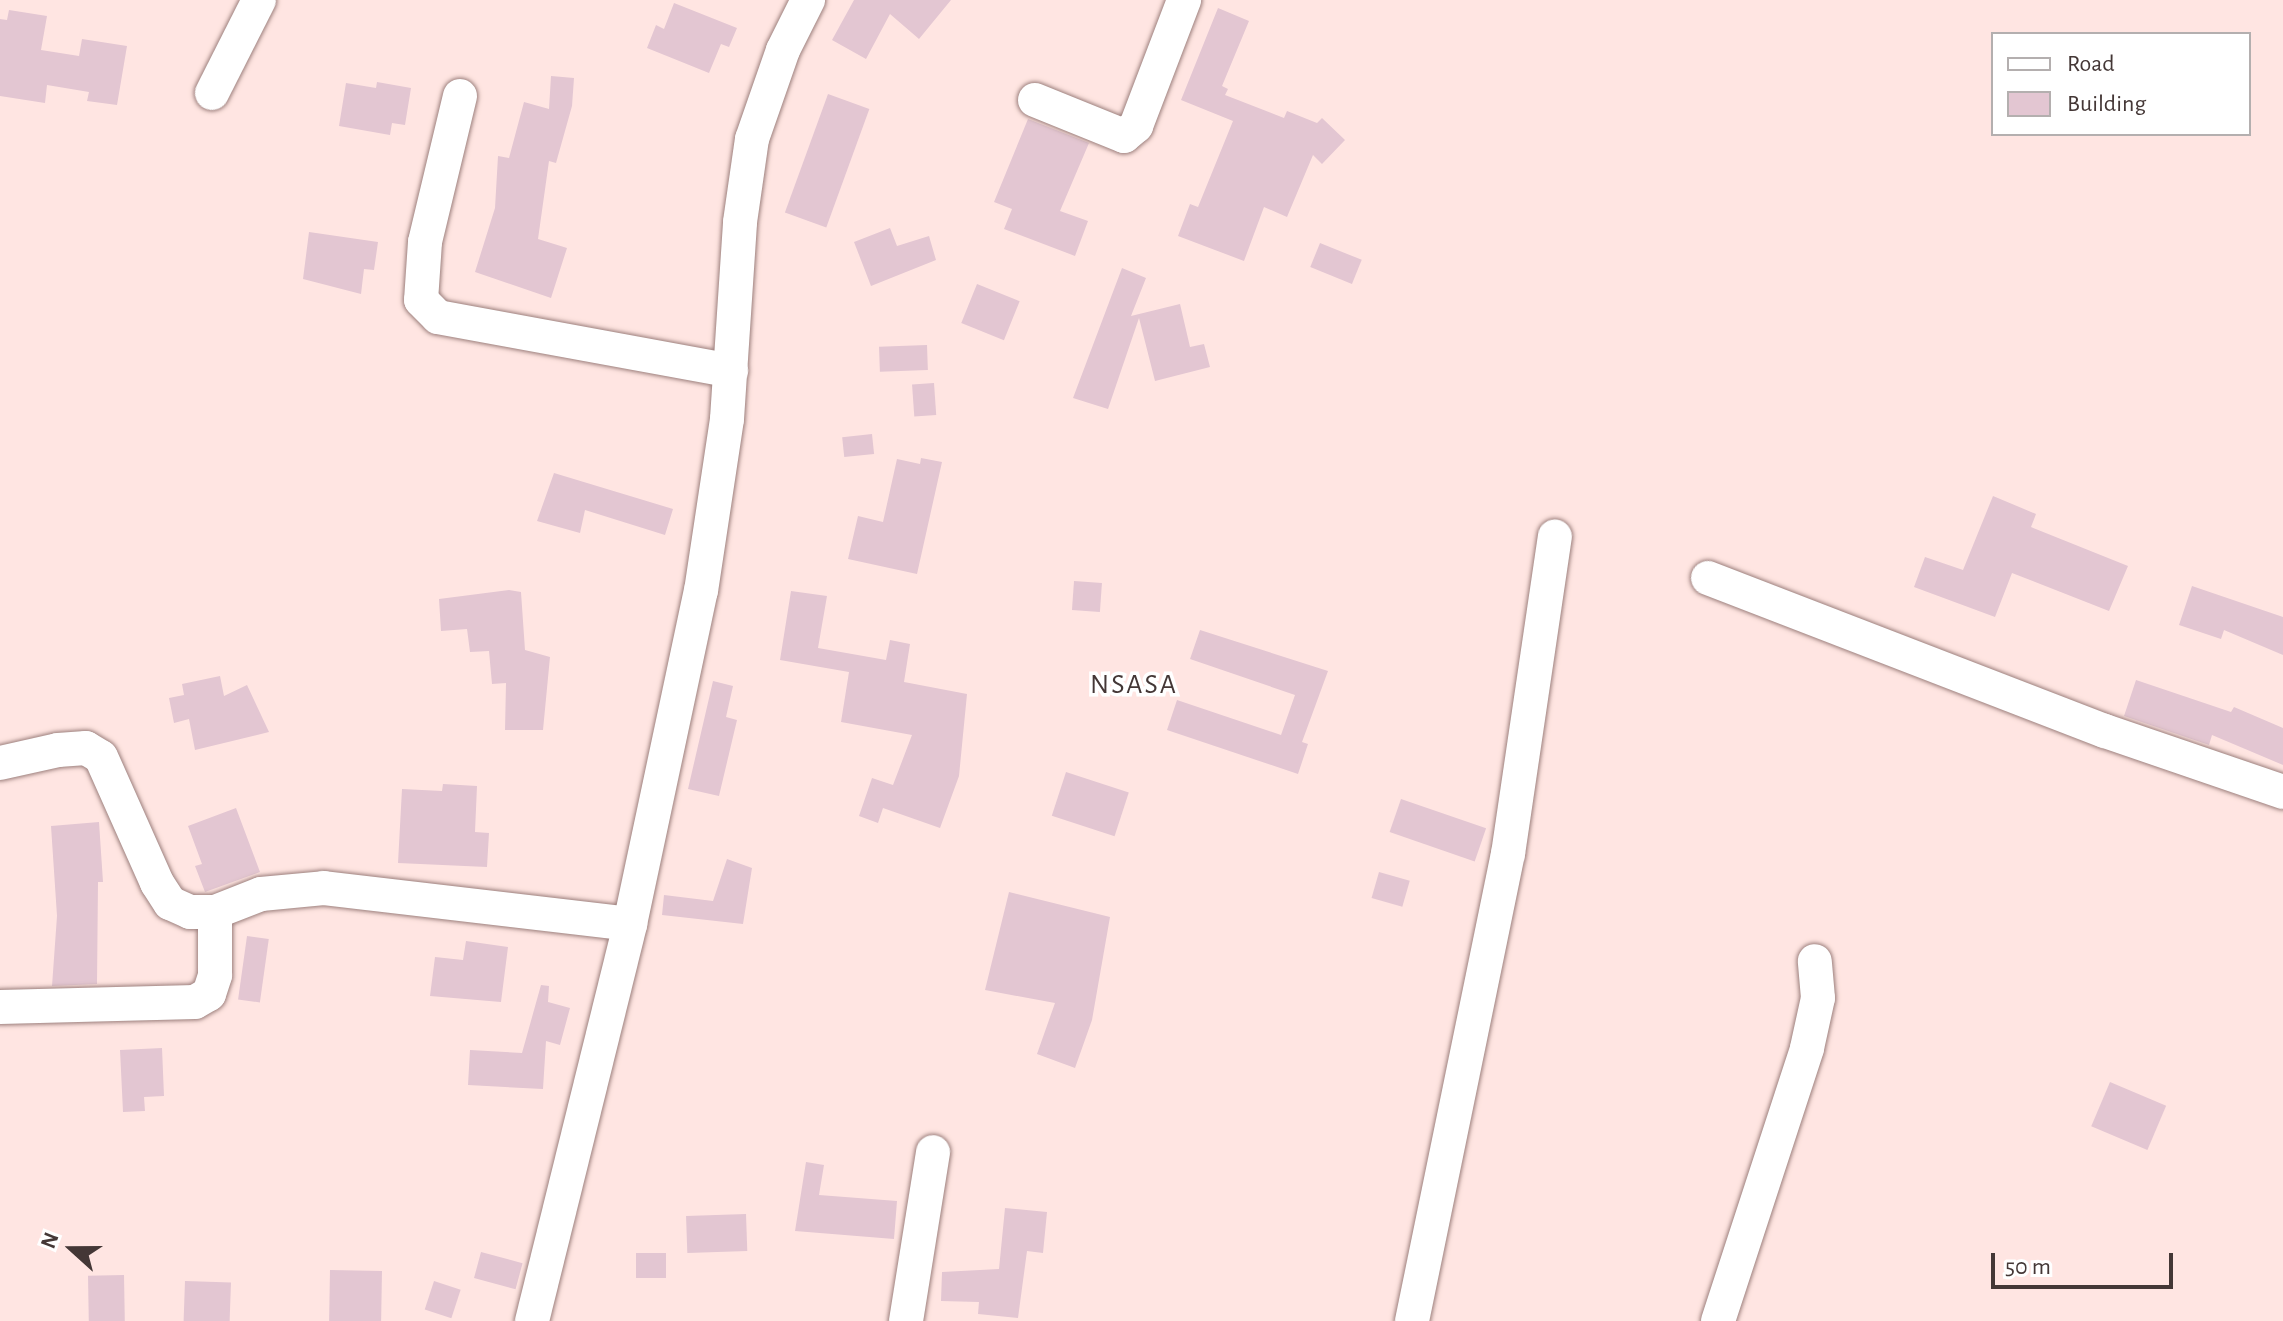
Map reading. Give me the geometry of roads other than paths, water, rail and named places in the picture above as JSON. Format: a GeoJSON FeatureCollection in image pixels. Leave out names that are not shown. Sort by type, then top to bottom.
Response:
{"type":"FeatureCollection","features":[{"type":"Feature","properties":{"kind":"street"},"geometry":{"type":"LineString","coordinates":[[212,93],[259,0]]}},
{"type":"Feature","properties":{"kind":"street"},"geometry":{"type":"LineString","coordinates":[[532,1321],[630,924],[701,591],[731,371],[740,222],[752,139],[783,50],[808,0]]}},
{"type":"Feature","properties":{"kind":"street"},"geometry":{"type":"LineString","coordinates":[[1035,100],[1124,136],[1136,126],[1184,0]]}},
{"type":"Feature","properties":{"kind":"street"},"geometry":{"type":"LineString","coordinates":[[460,96],[425,242],[421,300],[438,317],[731,371]]}},
{"type":"Feature","properties":{"kind":"street"},"geometry":{"type":"LineString","coordinates":[[1412,1321],[1508,854],[1555,536]]}},
{"type":"Feature","properties":{"kind":"street"},"geometry":{"type":"LineString","coordinates":[[1708,578],[2105,731],[2283,792]]}},
{"type":"Feature","properties":{"kind":"street"},"geometry":{"type":"LineString","coordinates":[[0,763],[58,750],[86,748],[101,757],[170,903],[190,912],[215,912],[261,894],[324,888],[630,924]]}},
{"type":"Feature","properties":{"kind":"street"},"geometry":{"type":"LineString","coordinates":[[0,1007],[195,1002],[209,994],[215,975],[215,912]]}},
{"type":"Feature","properties":{"kind":"street"},"geometry":{"type":"LineString","coordinates":[[1718,1321],[1807,1048],[1818,998],[1815,961]]}},
{"type":"Feature","properties":{"kind":"street"},"geometry":{"type":"LineString","coordinates":[[906,1321],[933,1152]]}},
{"type":"Feature","properties":{"kind":"district","name":"NSASA"},"geometry":{"type":"Point","coordinates":[1134,685]}}]}
